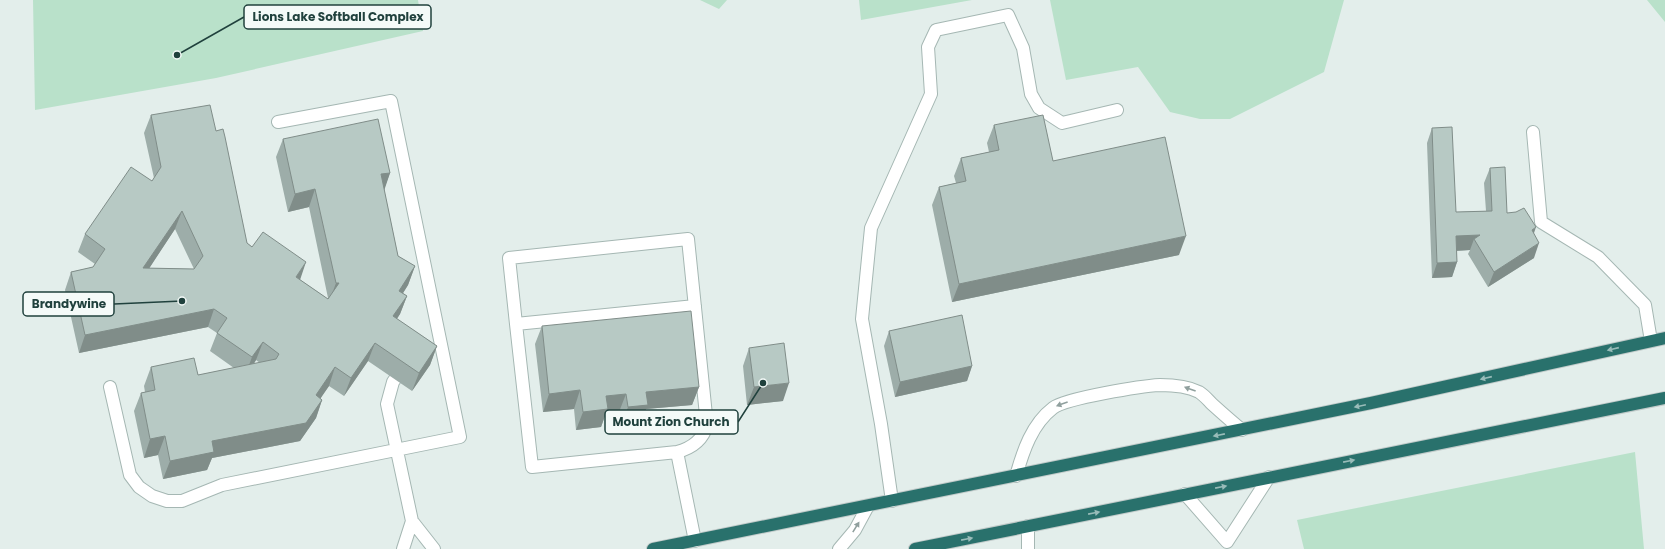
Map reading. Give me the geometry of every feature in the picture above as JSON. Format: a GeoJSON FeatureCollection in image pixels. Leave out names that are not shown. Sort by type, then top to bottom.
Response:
{"type":"FeatureCollection","features":[{"type":"Feature","properties":{"kind":"highway"},"geometry":{"type":"LineString","coordinates":[[654,549],[1242,430],[1665,338]]}},
{"type":"Feature","properties":{"kind":"highway"},"geometry":{"type":"LineString","coordinates":[[915,549],[1665,398]]}},
{"type":"Feature","properties":{"kind":"lane"},"geometry":{"type":"LineString","coordinates":[[892,501],[881,424],[862,319],[862,311],[871,228],[931,94],[928,47],[936,30],[1008,15],[1023,48],[1031,94],[1039,108],[1062,123],[1117,110]]}},
{"type":"Feature","properties":{"kind":"lane"},"geometry":{"type":"LineString","coordinates":[[110,387],[130,475],[139,487],[152,496],[167,500],[182,501],[222,485],[460,437],[435,345],[392,101],[278,122]]}},
{"type":"Feature","properties":{"kind":"lane"},"geometry":{"type":"LineString","coordinates":[[1533,132],[1542,222],[1598,257],[1645,306],[1651,341]]}},
{"type":"Feature","properties":{"kind":"lane"},"geometry":{"type":"LineString","coordinates":[[688,240],[695,306],[708,425],[704,434],[696,443],[689,448],[677,452],[532,467],[509,258],[688,240]]}},
{"type":"Feature","properties":{"kind":"lane"},"geometry":{"type":"LineString","coordinates":[[516,324],[695,306]]}},
{"type":"Feature","properties":{"kind":"lane"},"geometry":{"type":"LineString","coordinates":[[411,357],[393,382],[387,404],[412,521],[434,549]]}},
{"type":"Feature","properties":{"kind":"lane"},"geometry":{"type":"LineString","coordinates":[[1016,476],[1022,453],[1029,439],[1043,419],[1054,407],[1070,401],[1160,385],[1184,386],[1200,393],[1242,430]]}},
{"type":"Feature","properties":{"kind":"lane"},"geometry":{"type":"LineString","coordinates":[[677,452],[695,541]]}},
{"type":"Feature","properties":{"kind":"lane"},"geometry":{"type":"LineString","coordinates":[[1185,494],[1227,545],[1269,477]]}},
{"type":"Feature","properties":{"kind":"lane"},"geometry":{"type":"LineString","coordinates":[[839,549],[855,530],[868,506],[865,507]]}},
{"type":"Feature","properties":{"kind":"lane"},"geometry":{"type":"LineString","coordinates":[[402,549],[412,521]]}},
{"type":"Feature","properties":{"kind":"lane"},"geometry":{"type":"LineString","coordinates":[[1028,526],[1028,549]]}},
{"type":"Feature","properties":{"kind":"green space"},"geometry":{"type":"Polygon","coordinates":[[[33,0],[418,0],[423,31],[216,78],[35,110],[33,0]]]}},
{"type":"Feature","properties":{"kind":"green space"},"geometry":{"type":"Polygon","coordinates":[[[700,0],[727,0],[719,9],[700,0]]]}},
{"type":"Feature","properties":{"kind":"green space"},"geometry":{"type":"Polygon","coordinates":[[[859,0],[972,0],[861,20],[859,0]]]}},
{"type":"Feature","properties":{"kind":"green space"},"geometry":{"type":"Polygon","coordinates":[[[1050,0],[1344,0],[1324,72],[1230,119],[1200,119],[1170,112],[1138,67],[1066,80],[1050,0]]]}},
{"type":"Feature","properties":{"kind":"green space"},"geometry":{"type":"Polygon","coordinates":[[[1647,0],[1665,0],[1665,22],[1647,0]]]}},
{"type":"Feature","properties":{"kind":"green space"},"geometry":{"type":"Polygon","coordinates":[[[1635,452],[1644,549],[1304,549],[1297,520],[1635,452]]]}},
{"type":"Feature","properties":{"kind":"building"},"geometry":{"type":"Polygon","coordinates":[[[210,105],[216,131],[223,129],[247,243],[252,247],[263,232],[306,262],[296,277],[328,299],[339,283],[336,283],[315,189],[295,194],[283,139],[378,119],[390,173],[381,174],[398,256],[415,266],[399,291],[407,296],[393,316],[437,346],[419,373],[375,343],[351,378],[335,367],[316,395],[322,400],[306,423],[212,441],[214,452],[170,461],[165,436],[150,439],[141,393],[155,390],[151,367],[194,358],[198,375],[276,359],[279,354],[263,342],[252,357],[217,333],[227,318],[214,309],[85,335],[71,272],[93,267],[105,249],[85,234],[131,167],[152,181],[161,167],[151,115],[210,105]],[[182,211],[143,268],[194,269],[203,256],[182,211]]]}},
{"type":"Feature","properties":{"kind":"building"},"geometry":{"type":"Polygon","coordinates":[[[1043,115],[1053,161],[1165,137],[1186,236],[959,284],[939,187],[966,181],[961,158],[999,150],[994,125],[1043,115]]]}},
{"type":"Feature","properties":{"kind":"building"},"geometry":{"type":"Polygon","coordinates":[[[1452,127],[1456,212],[1492,211],[1490,168],[1505,167],[1507,213],[1516,212],[1524,208],[1536,227],[1532,230],[1539,243],[1494,272],[1474,239],[1480,235],[1456,236],[1457,262],[1437,263],[1432,128],[1452,127]]]}},
{"type":"Feature","properties":{"kind":"building"},"geometry":{"type":"Polygon","coordinates":[[[691,311],[699,387],[646,392],[648,405],[628,407],[626,394],[606,396],[608,409],[583,412],[580,390],[549,394],[542,326],[691,311]]]}},
{"type":"Feature","properties":{"kind":"building"},"geometry":{"type":"Polygon","coordinates":[[[962,315],[972,366],[900,382],[889,331],[962,315]]]}},
{"type":"Feature","properties":{"kind":"building"},"geometry":{"type":"Polygon","coordinates":[[[784,343],[789,383],[754,387],[749,348],[784,343]]]}},
{"type":"Feature","properties":{"kind":"place","name":"Lions Lake Softball Complex"},"geometry":{"type":"Point","coordinates":[177,55]}},
{"type":"Feature","properties":{"kind":"place","name":"Brandywine"},"geometry":{"type":"Point","coordinates":[182,301]}},
{"type":"Feature","properties":{"kind":"place","name":"Mount Zion Church"},"geometry":{"type":"Point","coordinates":[763,383]}}]}
